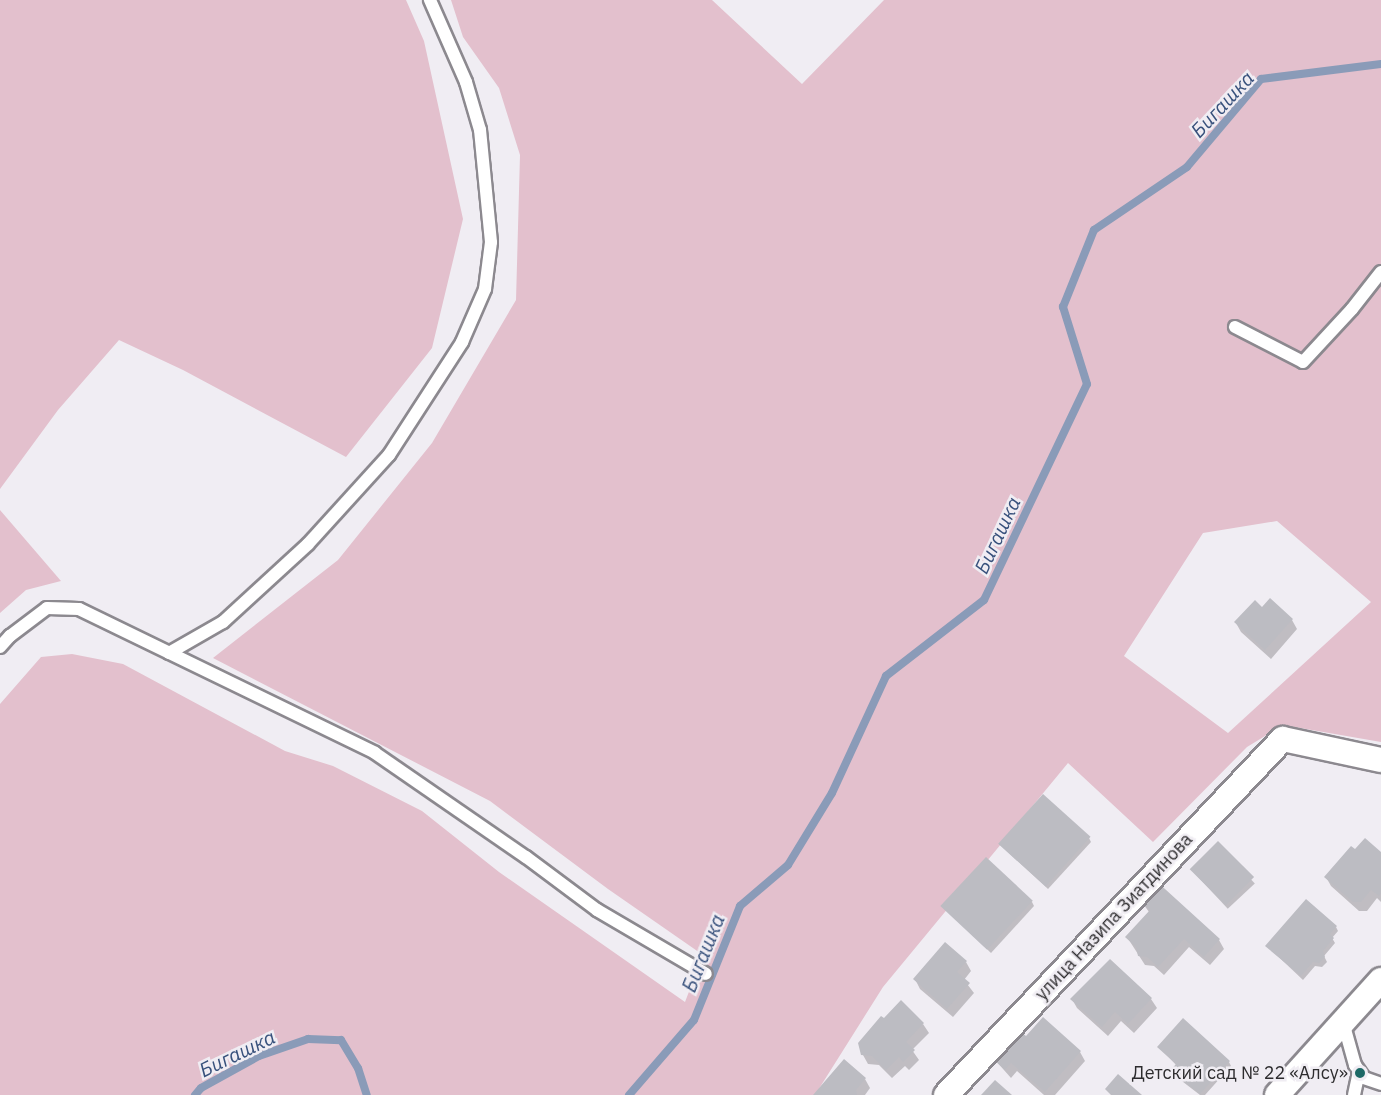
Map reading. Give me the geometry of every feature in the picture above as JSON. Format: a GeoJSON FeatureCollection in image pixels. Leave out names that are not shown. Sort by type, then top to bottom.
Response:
{"type":"FeatureCollection","features":[{"type":"Feature","properties":{"kind":"street","name":"улица Назипа Зиатдинова"},"geometry":{"type":"LineString","coordinates":[[946,1095],[1283,739],[1381,760]]}},
{"type":"Feature","properties":{"kind":"street"},"geometry":{"type":"LineString","coordinates":[[1277,1095],[1381,980]]}},
{"type":"Feature","properties":{"kind":"lane"},"geometry":{"type":"LineString","coordinates":[[169,653],[223,622],[308,544],[389,455],[462,342],[485,289],[491,242],[480,130],[466,82],[430,0]]}},
{"type":"Feature","properties":{"kind":"lane"},"geometry":{"type":"LineString","coordinates":[[1235,327],[1303,362],[1352,309],[1381,272]]}},
{"type":"Feature","properties":{"kind":"lane"},"geometry":{"type":"LineString","coordinates":[[0,647],[10,636],[47,608],[79,609],[375,753],[526,857],[597,910],[706,974]]}},
{"type":"Feature","properties":{"kind":"lane"},"geometry":{"type":"LineString","coordinates":[[1343,1022],[1352,1059],[1359,1072],[1381,1084]]}},
{"type":"Feature","properties":{"kind":"lane"},"geometry":{"type":"LineString","coordinates":[[1354,1095],[1359,1072]]}},
{"type":"Feature","properties":{"kind":"shaded area"},"geometry":{"type":"Polygon","coordinates":[[[0,0],[406,0],[424,41],[463,219],[432,348],[346,457],[183,370],[119,340],[58,410],[0,489],[0,0]]]}},
{"type":"Feature","properties":{"kind":"shaded area"},"geometry":{"type":"Polygon","coordinates":[[[451,0],[712,0],[802,84],[884,0],[1381,0],[1381,742],[1283,725],[1247,747],[1153,842],[1068,763],[883,987],[815,1095],[0,1095],[0,704],[41,657],[72,654],[123,664],[285,751],[333,766],[422,811],[499,872],[685,1002],[703,955],[608,889],[490,801],[213,658],[338,560],[432,443],[516,300],[520,155],[499,88],[463,37],[451,0]],[[1277,521],[1203,533],[1124,656],[1228,733],[1371,602],[1277,521]]]}},
{"type":"Feature","properties":{"kind":"shaded area"},"geometry":{"type":"Polygon","coordinates":[[[0,510],[61,581],[26,590],[0,613],[0,510]]]}},
{"type":"Feature","properties":{"kind":"building"},"geometry":{"type":"Polygon","coordinates":[[[1270,598],[1293,619],[1265,650],[1234,622],[1255,600],[1262,607],[1270,598]]]}},
{"type":"Feature","properties":{"kind":"building"},"geometry":{"type":"Polygon","coordinates":[[[1043,794],[1091,837],[1046,887],[998,844],[1043,794]]]}},
{"type":"Feature","properties":{"kind":"building"},"geometry":{"type":"Polygon","coordinates":[[[1365,838],[1381,852],[1381,893],[1379,896],[1371,890],[1361,902],[1353,902],[1324,877],[1351,846],[1355,849],[1365,838]]]}},
{"type":"Feature","properties":{"kind":"building"},"geometry":{"type":"Polygon","coordinates":[[[1218,841],[1254,877],[1226,905],[1190,869],[1218,841]]]}},
{"type":"Feature","properties":{"kind":"building"},"geometry":{"type":"Polygon","coordinates":[[[986,857],[1033,901],[987,950],[940,906],[986,857]]]}},
{"type":"Feature","properties":{"kind":"building"},"geometry":{"type":"Polygon","coordinates":[[[1154,879],[1220,939],[1204,957],[1184,939],[1158,967],[1147,957],[1138,956],[1136,947],[1125,937],[1150,910],[1137,898],[1154,879]]]}},
{"type":"Feature","properties":{"kind":"building"},"geometry":{"type":"Polygon","coordinates":[[[1306,899],[1337,926],[1330,934],[1334,938],[1323,951],[1325,957],[1319,963],[1313,962],[1301,976],[1265,946],[1306,899]]]}},
{"type":"Feature","properties":{"kind":"building"},"geometry":{"type":"Polygon","coordinates":[[[945,942],[967,961],[957,972],[970,983],[947,1009],[913,979],[945,942]]]}},
{"type":"Feature","properties":{"kind":"building"},"geometry":{"type":"Polygon","coordinates":[[[1110,959],[1152,998],[1128,1024],[1115,1012],[1102,1027],[1070,999],[1110,959]]]}},
{"type":"Feature","properties":{"kind":"building"},"geometry":{"type":"Polygon","coordinates":[[[901,1000],[924,1023],[906,1042],[915,1050],[903,1062],[899,1057],[886,1070],[872,1056],[861,1055],[858,1043],[881,1016],[884,1018],[901,1000]]]}},
{"type":"Feature","properties":{"kind":"building"},"geometry":{"type":"Polygon","coordinates":[[[1043,1017],[1081,1051],[1045,1092],[1011,1063],[1005,1070],[994,1060],[1020,1031],[1026,1036],[1043,1017]]]}},
{"type":"Feature","properties":{"kind":"building"},"geometry":{"type":"Polygon","coordinates":[[[1183,1018],[1230,1061],[1200,1094],[1170,1071],[1176,1064],[1157,1047],[1183,1018]]]}},
{"type":"Feature","properties":{"kind":"building"},"geometry":{"type":"Polygon","coordinates":[[[844,1059],[866,1078],[856,1090],[857,1095],[813,1095],[844,1059]]]}},
{"type":"Feature","properties":{"kind":"building"},"geometry":{"type":"Polygon","coordinates":[[[1118,1074],[1142,1095],[1111,1095],[1105,1089],[1118,1074]]]}},
{"type":"Feature","properties":{"kind":"building"},"geometry":{"type":"Polygon","coordinates":[[[995,1080],[1012,1095],[981,1095],[995,1080]]]}},
{"type":"Feature","properties":{"kind":"waterway","name":"Бигашка"},"geometry":{"type":"LineString","coordinates":[[629,1095],[694,1020],[740,906],[788,865],[832,793],[886,676],[984,600],[1087,384],[1063,307],[1094,230],[1187,167],[1261,79],[1381,64]]}},
{"type":"Feature","properties":{"kind":"waterway","name":"Бигашка"},"geometry":{"type":"LineString","coordinates":[[195,1095],[201,1088],[259,1056],[308,1039],[341,1040],[358,1068],[367,1095]]}},
{"type":"Feature","properties":{"kind":"place","name":"Детский сад № 22 «Алсу»"},"geometry":{"type":"Point","coordinates":[1360,1073]}}]}
